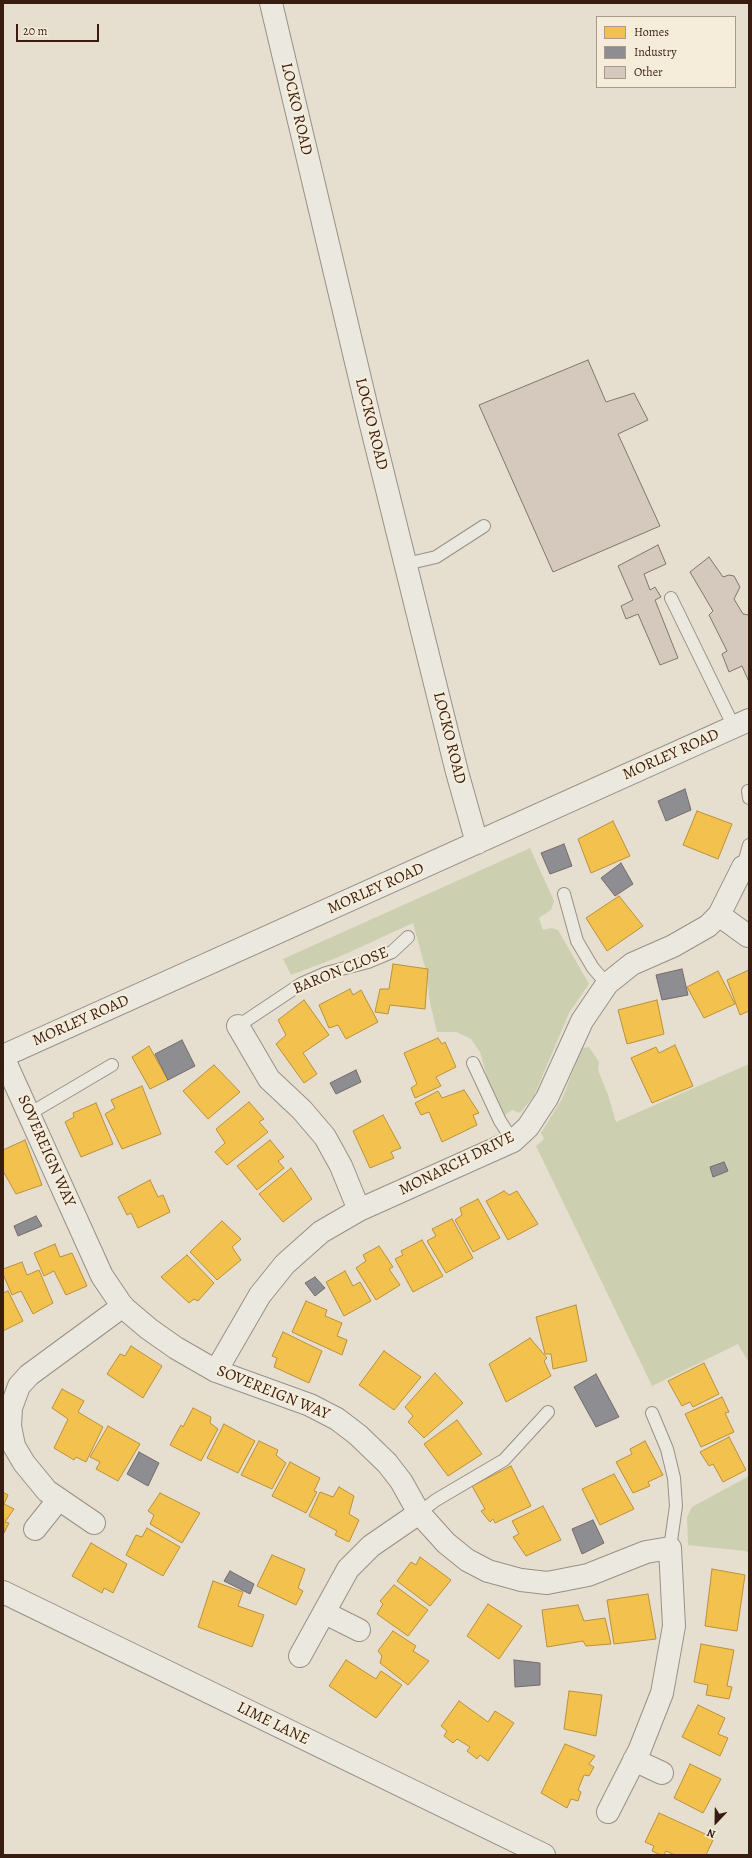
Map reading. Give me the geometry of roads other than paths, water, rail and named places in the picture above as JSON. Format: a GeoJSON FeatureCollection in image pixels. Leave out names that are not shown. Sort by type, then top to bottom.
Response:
{"type":"FeatureCollection","features":[{"type":"Feature","properties":{"kind":"street","name":"LOCKO ROAD"},"geometry":{"type":"LineString","coordinates":[[271,3],[457,772],[477,843]]}},
{"type":"Feature","properties":{"kind":"street","name":"MORLEY ROAD"},"geometry":{"type":"LineString","coordinates":[[3,1056],[741,723]]}},
{"type":"Feature","properties":{"kind":"street","name":"MONARCH DRIVE"},"geometry":{"type":"LineString","coordinates":[[216,1371],[260,1295],[284,1264],[321,1232],[359,1210],[513,1141],[528,1127],[547,1098],[582,1021],[607,984],[632,964],[696,934],[708,926],[719,915],[743,867]]}},
{"type":"Feature","properties":{"kind":"street"},"geometry":{"type":"LineString","coordinates":[[719,915],[748,936]]}},
{"type":"Feature","properties":{"kind":"street","name":"BARON CLOSE"},"geometry":{"type":"LineString","coordinates":[[238,1026],[269,1079],[302,1110],[325,1137],[341,1166],[359,1210]]}},
{"type":"Feature","properties":{"kind":"street","name":"SOVEREIGN WAY"},"geometry":{"type":"LineString","coordinates":[[3,1056],[102,1276],[122,1306],[149,1329],[216,1371],[310,1405],[337,1418],[358,1435],[387,1463],[401,1481],[419,1513],[446,1543],[467,1560],[488,1571],[521,1580],[547,1583],[588,1575],[646,1552],[670,1548]]}},
{"type":"Feature","properties":{"kind":"street"},"geometry":{"type":"LineString","coordinates":[[94,1522],[47,1490],[24,1463],[14,1446],[10,1426],[11,1408],[19,1386],[29,1375],[122,1306]]}},
{"type":"Feature","properties":{"kind":"street"},"geometry":{"type":"LineString","coordinates":[[35,1530],[59,1499]]}},
{"type":"Feature","properties":{"kind":"street"},"geometry":{"type":"LineString","coordinates":[[300,1656],[348,1569],[371,1546],[419,1513]]}},
{"type":"Feature","properties":{"kind":"street"},"geometry":{"type":"LineString","coordinates":[[608,1812],[652,1721],[662,1693],[673,1633],[674,1591],[670,1548]]}},
{"type":"Feature","properties":{"kind":"street","name":"LIME LANE"},"geometry":{"type":"LineString","coordinates":[[3,1592],[544,1855]]}},
{"type":"Feature","properties":{"kind":"street"},"geometry":{"type":"LineString","coordinates":[[325,1613],[359,1630]]}},
{"type":"Feature","properties":{"kind":"street"},"geometry":{"type":"LineString","coordinates":[[634,1760],[662,1773]]}},
{"type":"Feature","properties":{"kind":"lane"},"geometry":{"type":"LineString","coordinates":[[406,564],[436,557],[484,526]]}},
{"type":"Feature","properties":{"kind":"lane"},"geometry":{"type":"LineString","coordinates":[[671,598],[741,723]]}},
{"type":"Feature","properties":{"kind":"lane","name":"MONARCH DRIVE"},"geometry":{"type":"LineString","coordinates":[[743,867],[749,845]]}},
{"type":"Feature","properties":{"kind":"lane"},"geometry":{"type":"LineString","coordinates":[[564,894],[577,941],[593,968],[607,984]]}},
{"type":"Feature","properties":{"kind":"lane","name":"BARON CLOSE"},"geometry":{"type":"LineString","coordinates":[[238,1026],[301,984],[326,973],[368,962],[392,952],[408,938]]}},
{"type":"Feature","properties":{"kind":"lane"},"geometry":{"type":"LineString","coordinates":[[473,1063],[500,1121],[513,1141]]}},
{"type":"Feature","properties":{"kind":"lane"},"geometry":{"type":"LineString","coordinates":[[29,1114],[112,1065]]}},
{"type":"Feature","properties":{"kind":"lane"},"geometry":{"type":"LineString","coordinates":[[419,1513],[436,1500],[504,1460],[548,1412]]}},
{"type":"Feature","properties":{"kind":"lane"},"geometry":{"type":"LineString","coordinates":[[652,1413],[667,1449],[674,1478],[676,1506],[670,1548]]}}]}
